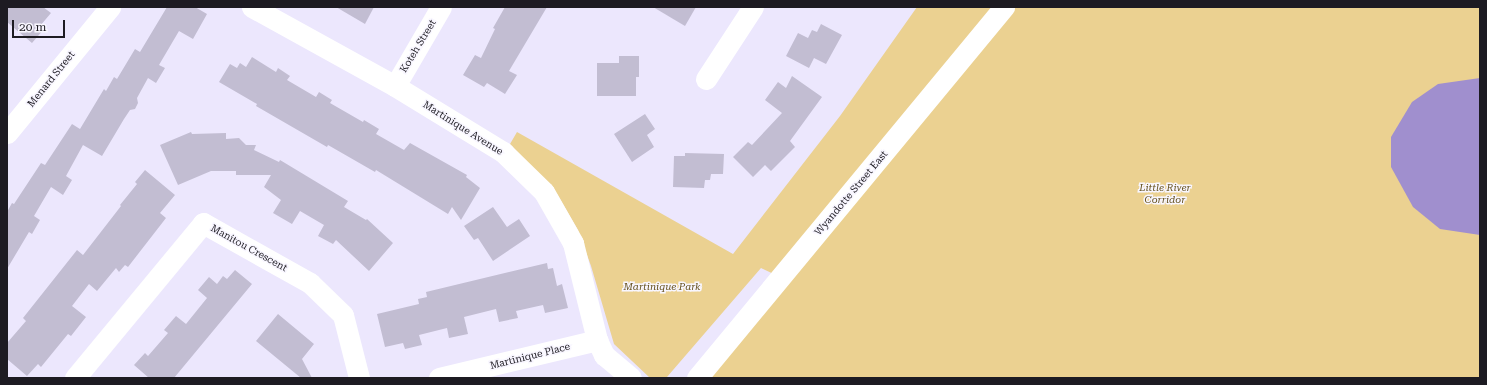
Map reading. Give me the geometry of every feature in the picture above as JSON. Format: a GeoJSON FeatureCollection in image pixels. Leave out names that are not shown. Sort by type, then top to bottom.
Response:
{"type":"FeatureCollection","features":[{"type":"Feature","properties":{"kind":"street","name":"Menard Street"},"geometry":{"type":"LineString","coordinates":[[7,133],[110,7]]}},
{"type":"Feature","properties":{"kind":"street","name":"Martinique Avenue"},"geometry":{"type":"LineString","coordinates":[[252,7],[395,86],[502,152],[544,192],[573,243],[597,340],[604,355],[631,378]]}},
{"type":"Feature","properties":{"kind":"street","name":"Koteh Street"},"geometry":{"type":"LineString","coordinates":[[395,86],[441,7]]}},
{"type":"Feature","properties":{"kind":"street"},"geometry":{"type":"LineString","coordinates":[[706,79],[753,7]]}},
{"type":"Feature","properties":{"kind":"street","name":"Wyandotte Street East"},"geometry":{"type":"LineString","coordinates":[[697,378],[1004,7]]}},
{"type":"Feature","properties":{"kind":"street","name":"Manitou Crescent"},"geometry":{"type":"LineString","coordinates":[[75,378],[203,223],[310,282],[342,315],[360,378]]}},
{"type":"Feature","properties":{"kind":"street","name":"Martinique Place"},"geometry":{"type":"LineString","coordinates":[[439,378],[597,340]]}},
{"type":"Feature","properties":{"kind":"green space","name":"Little River Corridor"},"geometry":{"type":"Polygon","coordinates":[[[917,7],[1480,7],[1480,378],[697,378],[780,277],[761,268],[667,377],[650,378],[614,344],[591,266],[578,230],[557,194],[510,144],[517,132],[733,254],[840,116],[917,7]]]}},
{"type":"Feature","properties":{"kind":"shaded area"},"geometry":{"type":"Polygon","coordinates":[[[1480,78],[1480,235],[1440,229],[1413,207],[1391,167],[1391,137],[1412,102],[1438,84],[1480,78]]]}},
{"type":"Feature","properties":{"kind":"building"},"geometry":{"type":"Polygon","coordinates":[[[7,7],[43,7],[51,13],[40,26],[44,29],[32,43],[7,22],[7,7]]]}},
{"type":"Feature","properties":{"kind":"building"},"geometry":{"type":"Polygon","coordinates":[[[167,7],[195,7],[207,14],[193,39],[179,31],[159,65],[165,68],[156,83],[148,78],[137,98],[138,103],[135,109],[130,110],[102,156],[83,145],[66,176],[72,180],[63,195],[51,187],[34,216],[40,220],[32,234],[29,232],[7,269],[7,212],[12,203],[14,204],[41,163],[45,165],[72,124],[80,129],[104,89],[106,91],[114,77],[117,79],[135,49],[140,52],[167,7]]]}},
{"type":"Feature","properties":{"kind":"building"},"geometry":{"type":"Polygon","coordinates":[[[336,7],[374,7],[365,24],[336,7]]]}},
{"type":"Feature","properties":{"kind":"building"},"geometry":{"type":"Polygon","coordinates":[[[505,7],[547,7],[509,71],[517,75],[505,94],[487,83],[484,87],[463,75],[475,55],[481,58],[495,29],[493,28],[505,7]]]}},
{"type":"Feature","properties":{"kind":"building"},"geometry":{"type":"Polygon","coordinates":[[[653,7],[696,7],[685,26],[653,7]]]}},
{"type":"Feature","properties":{"kind":"building"},"geometry":{"type":"Polygon","coordinates":[[[821,24],[842,35],[826,64],[814,58],[809,68],[786,56],[798,33],[808,38],[812,30],[817,32],[821,24]]]}},
{"type":"Feature","properties":{"kind":"building"},"geometry":{"type":"Polygon","coordinates":[[[619,56],[639,56],[639,77],[636,77],[636,96],[597,96],[597,63],[619,63],[619,56]]]}},
{"type":"Feature","properties":{"kind":"building"},"geometry":{"type":"Polygon","coordinates":[[[252,57],[276,72],[278,68],[290,76],[287,80],[316,97],[319,92],[332,100],[330,103],[363,122],[364,120],[379,129],[376,134],[404,150],[410,143],[467,175],[466,177],[480,188],[461,220],[452,207],[448,214],[376,170],[375,172],[328,145],[327,147],[256,106],[257,104],[219,82],[230,64],[237,68],[240,63],[246,67],[252,57]]]}},
{"type":"Feature","properties":{"kind":"building"},"geometry":{"type":"Polygon","coordinates":[[[792,76],[822,97],[790,141],[795,147],[771,171],[765,165],[753,177],[733,157],[748,142],[752,145],[782,113],[765,100],[778,82],[786,88],[792,76]]]}},
{"type":"Feature","properties":{"kind":"building"},"geometry":{"type":"Polygon","coordinates":[[[645,114],[655,129],[647,135],[654,147],[632,162],[614,134],[645,114]]]}},
{"type":"Feature","properties":{"kind":"building"},"geometry":{"type":"Polygon","coordinates":[[[191,132],[192,134],[226,133],[226,139],[239,138],[246,145],[256,145],[254,150],[279,162],[280,160],[348,201],[344,207],[366,220],[367,219],[393,243],[369,271],[336,240],[333,244],[318,236],[324,225],[300,211],[292,224],[273,213],[281,200],[264,187],[271,175],[236,175],[236,171],[211,171],[178,185],[160,145],[191,132]]]}},
{"type":"Feature","properties":{"kind":"building"},"geometry":{"type":"Polygon","coordinates":[[[685,153],[724,154],[723,174],[711,174],[710,180],[705,180],[704,188],[673,187],[674,156],[685,156],[685,153]]]}},
{"type":"Feature","properties":{"kind":"building"},"geometry":{"type":"Polygon","coordinates":[[[145,170],[175,195],[160,213],[166,218],[128,267],[125,265],[119,272],[116,268],[97,291],[89,284],[72,306],[86,317],[71,336],[68,334],[41,367],[38,364],[27,376],[7,359],[7,343],[26,321],[23,318],[77,250],[83,255],[121,206],[120,205],[137,184],[135,182],[145,170]]]}},
{"type":"Feature","properties":{"kind":"building"},"geometry":{"type":"Polygon","coordinates":[[[493,207],[507,227],[519,219],[530,236],[493,261],[478,238],[474,240],[464,226],[493,207]]]}},
{"type":"Feature","properties":{"kind":"building"},"geometry":{"type":"Polygon","coordinates":[[[547,263],[548,269],[553,268],[557,286],[562,284],[568,308],[545,313],[543,305],[516,311],[518,318],[499,322],[496,309],[464,317],[468,334],[449,338],[447,328],[419,335],[422,345],[405,349],[403,343],[385,347],[377,314],[419,304],[418,299],[427,297],[426,292],[547,263]]]}},
{"type":"Feature","properties":{"kind":"building"},"geometry":{"type":"Polygon","coordinates":[[[235,270],[252,284],[174,378],[149,378],[134,365],[145,353],[148,356],[168,333],[164,330],[176,316],[186,324],[207,298],[198,290],[209,277],[217,284],[223,276],[227,279],[235,270]]]}},
{"type":"Feature","properties":{"kind":"building"},"geometry":{"type":"Polygon","coordinates":[[[278,314],[314,344],[302,359],[312,378],[301,378],[256,341],[278,314]]]}},
{"type":"Feature","properties":{"kind":"park label","name":"Martinique Park"},"geometry":{"type":"Point","coordinates":[662,287]}}]}
